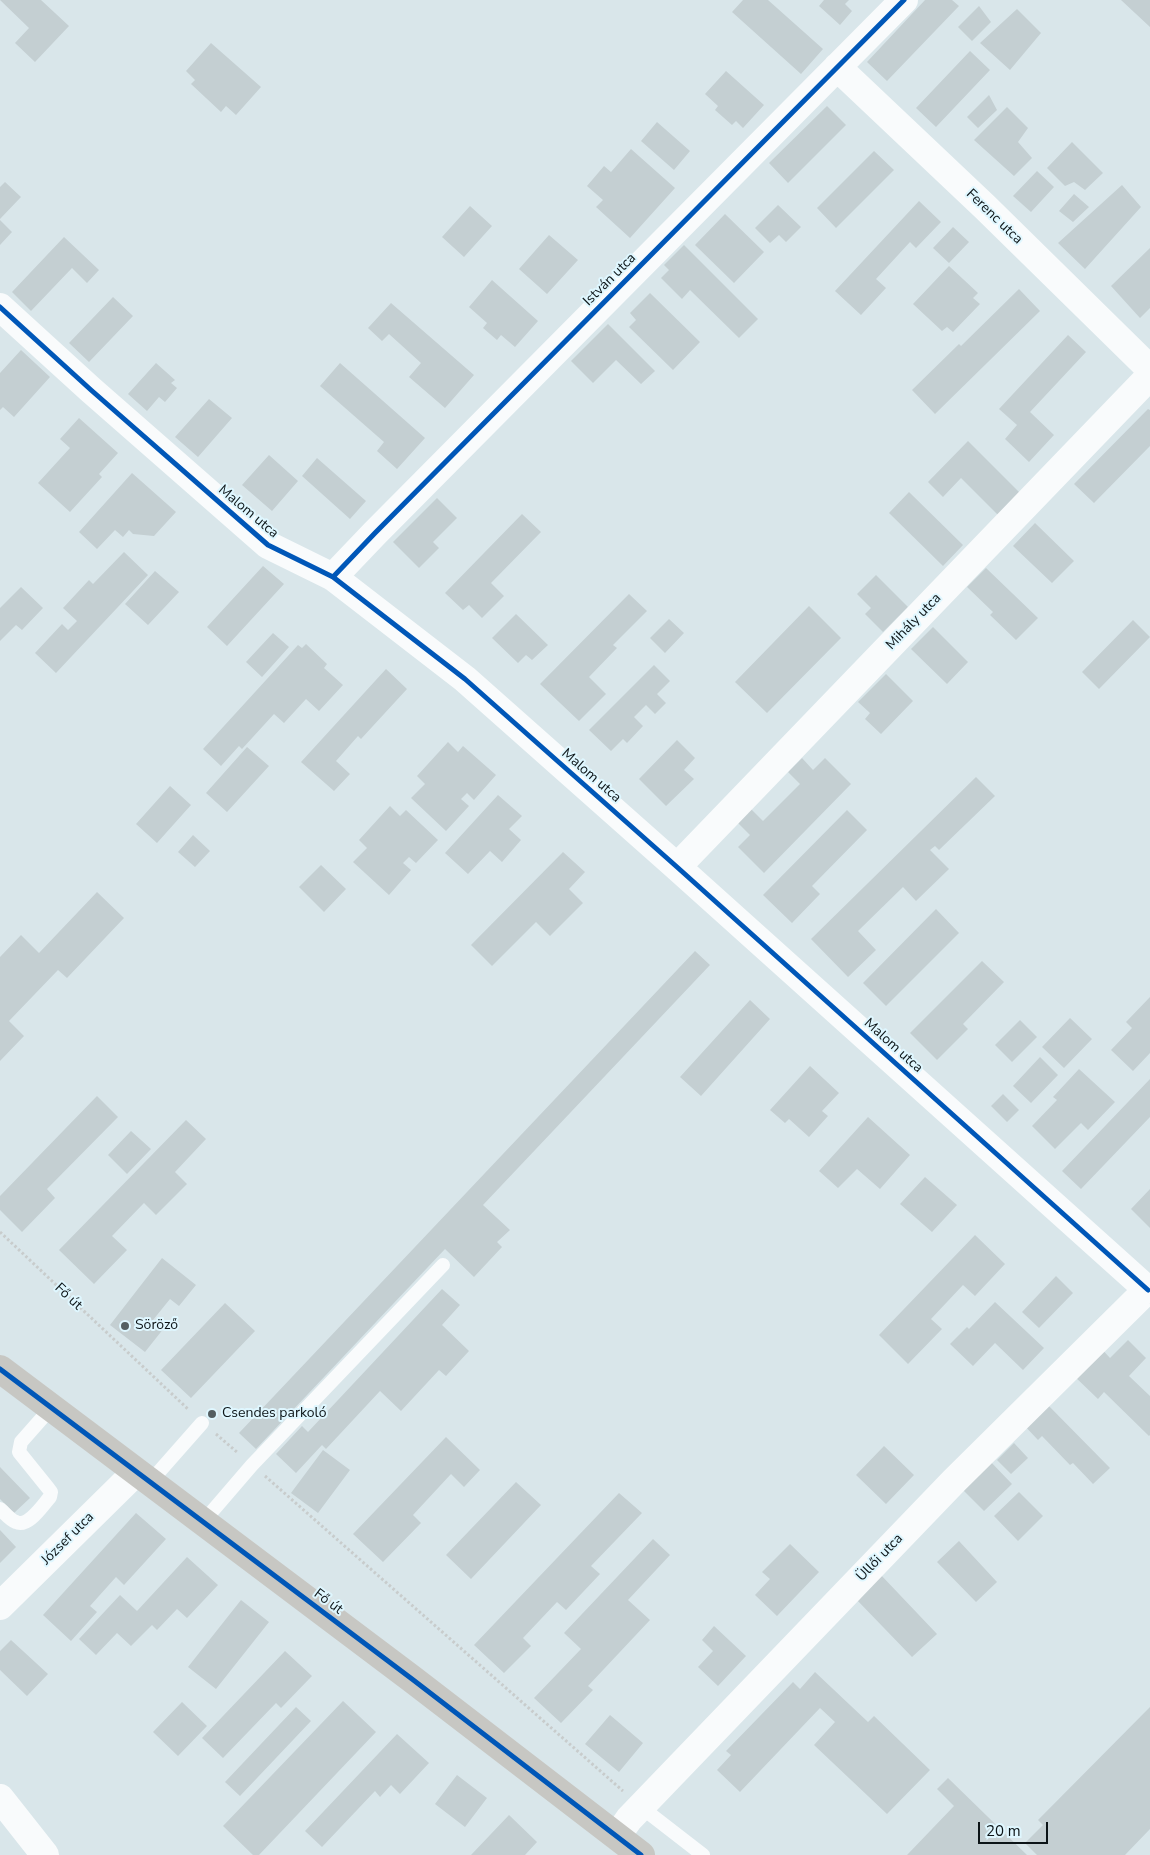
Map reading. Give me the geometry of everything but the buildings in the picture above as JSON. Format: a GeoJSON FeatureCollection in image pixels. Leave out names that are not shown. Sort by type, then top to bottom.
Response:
{"type":"FeatureCollection","features":[{"type":"Feature","properties":{"kind":"main road","name":"Fő út"},"geometry":{"type":"LineString","coordinates":[[0,1368],[412,1679],[641,1855]]}},
{"type":"Feature","properties":{"kind":"street","name":"István utca"},"geometry":{"type":"LineString","coordinates":[[333,577],[904,0]]}},
{"type":"Feature","properties":{"kind":"street","name":"Ferenc utca"},"geometry":{"type":"LineString","coordinates":[[836,67],[985,207],[1150,369]]}},
{"type":"Feature","properties":{"kind":"street","name":"Malom utca"},"geometry":{"type":"LineString","coordinates":[[0,306],[99,397],[268,545],[333,577],[465,679],[1149,1288]]}},
{"type":"Feature","properties":{"kind":"street","name":"Mihály utca"},"geometry":{"type":"LineString","coordinates":[[677,867],[1150,376]]}},
{"type":"Feature","properties":{"kind":"street","name":"Üllői utca"},"geometry":{"type":"LineString","coordinates":[[617,1836],[641,1807],[954,1481],[1149,1288]]}},
{"type":"Feature","properties":{"kind":"street","name":"József utca"},"geometry":{"type":"LineString","coordinates":[[0,1606],[143,1477]]}},
{"type":"Feature","properties":{"kind":"street"},"geometry":{"type":"LineString","coordinates":[[0,1798],[45,1855]]}},
{"type":"Feature","properties":{"kind":"lane"},"geometry":{"type":"LineString","coordinates":[[203,1522],[252,1464],[443,1265]]}},
{"type":"Feature","properties":{"kind":"lane"},"geometry":{"type":"LineString","coordinates":[[0,1509],[14,1522],[21,1524],[26,1522],[50,1497],[51,1492],[19,1452],[22,1442],[51,1408]]}},
{"type":"Feature","properties":{"kind":"lane"},"geometry":{"type":"LineString","coordinates":[[143,1477],[202,1423]]}},
{"type":"Feature","properties":{"kind":"lane"},"geometry":{"type":"LineString","coordinates":[[641,1807],[703,1855]]}},
{"type":"Feature","properties":{"kind":"cycle path"},"geometry":{"type":"LineString","coordinates":[[333,577],[904,0]]}},
{"type":"Feature","properties":{"kind":"cycle path"},"geometry":{"type":"LineString","coordinates":[[0,307],[91,390],[268,545],[333,577],[465,679],[1148,1290]]}},
{"type":"Feature","properties":{"kind":"cycle path"},"geometry":{"type":"LineString","coordinates":[[0,1369],[412,1679],[641,1855]]}},
{"type":"Feature","properties":{"kind":"place","name":"Söröző"},"geometry":{"type":"Point","coordinates":[125,1326]}},
{"type":"Feature","properties":{"kind":"place","name":"Csendes parkoló"},"geometry":{"type":"Point","coordinates":[212,1414]}}]}
